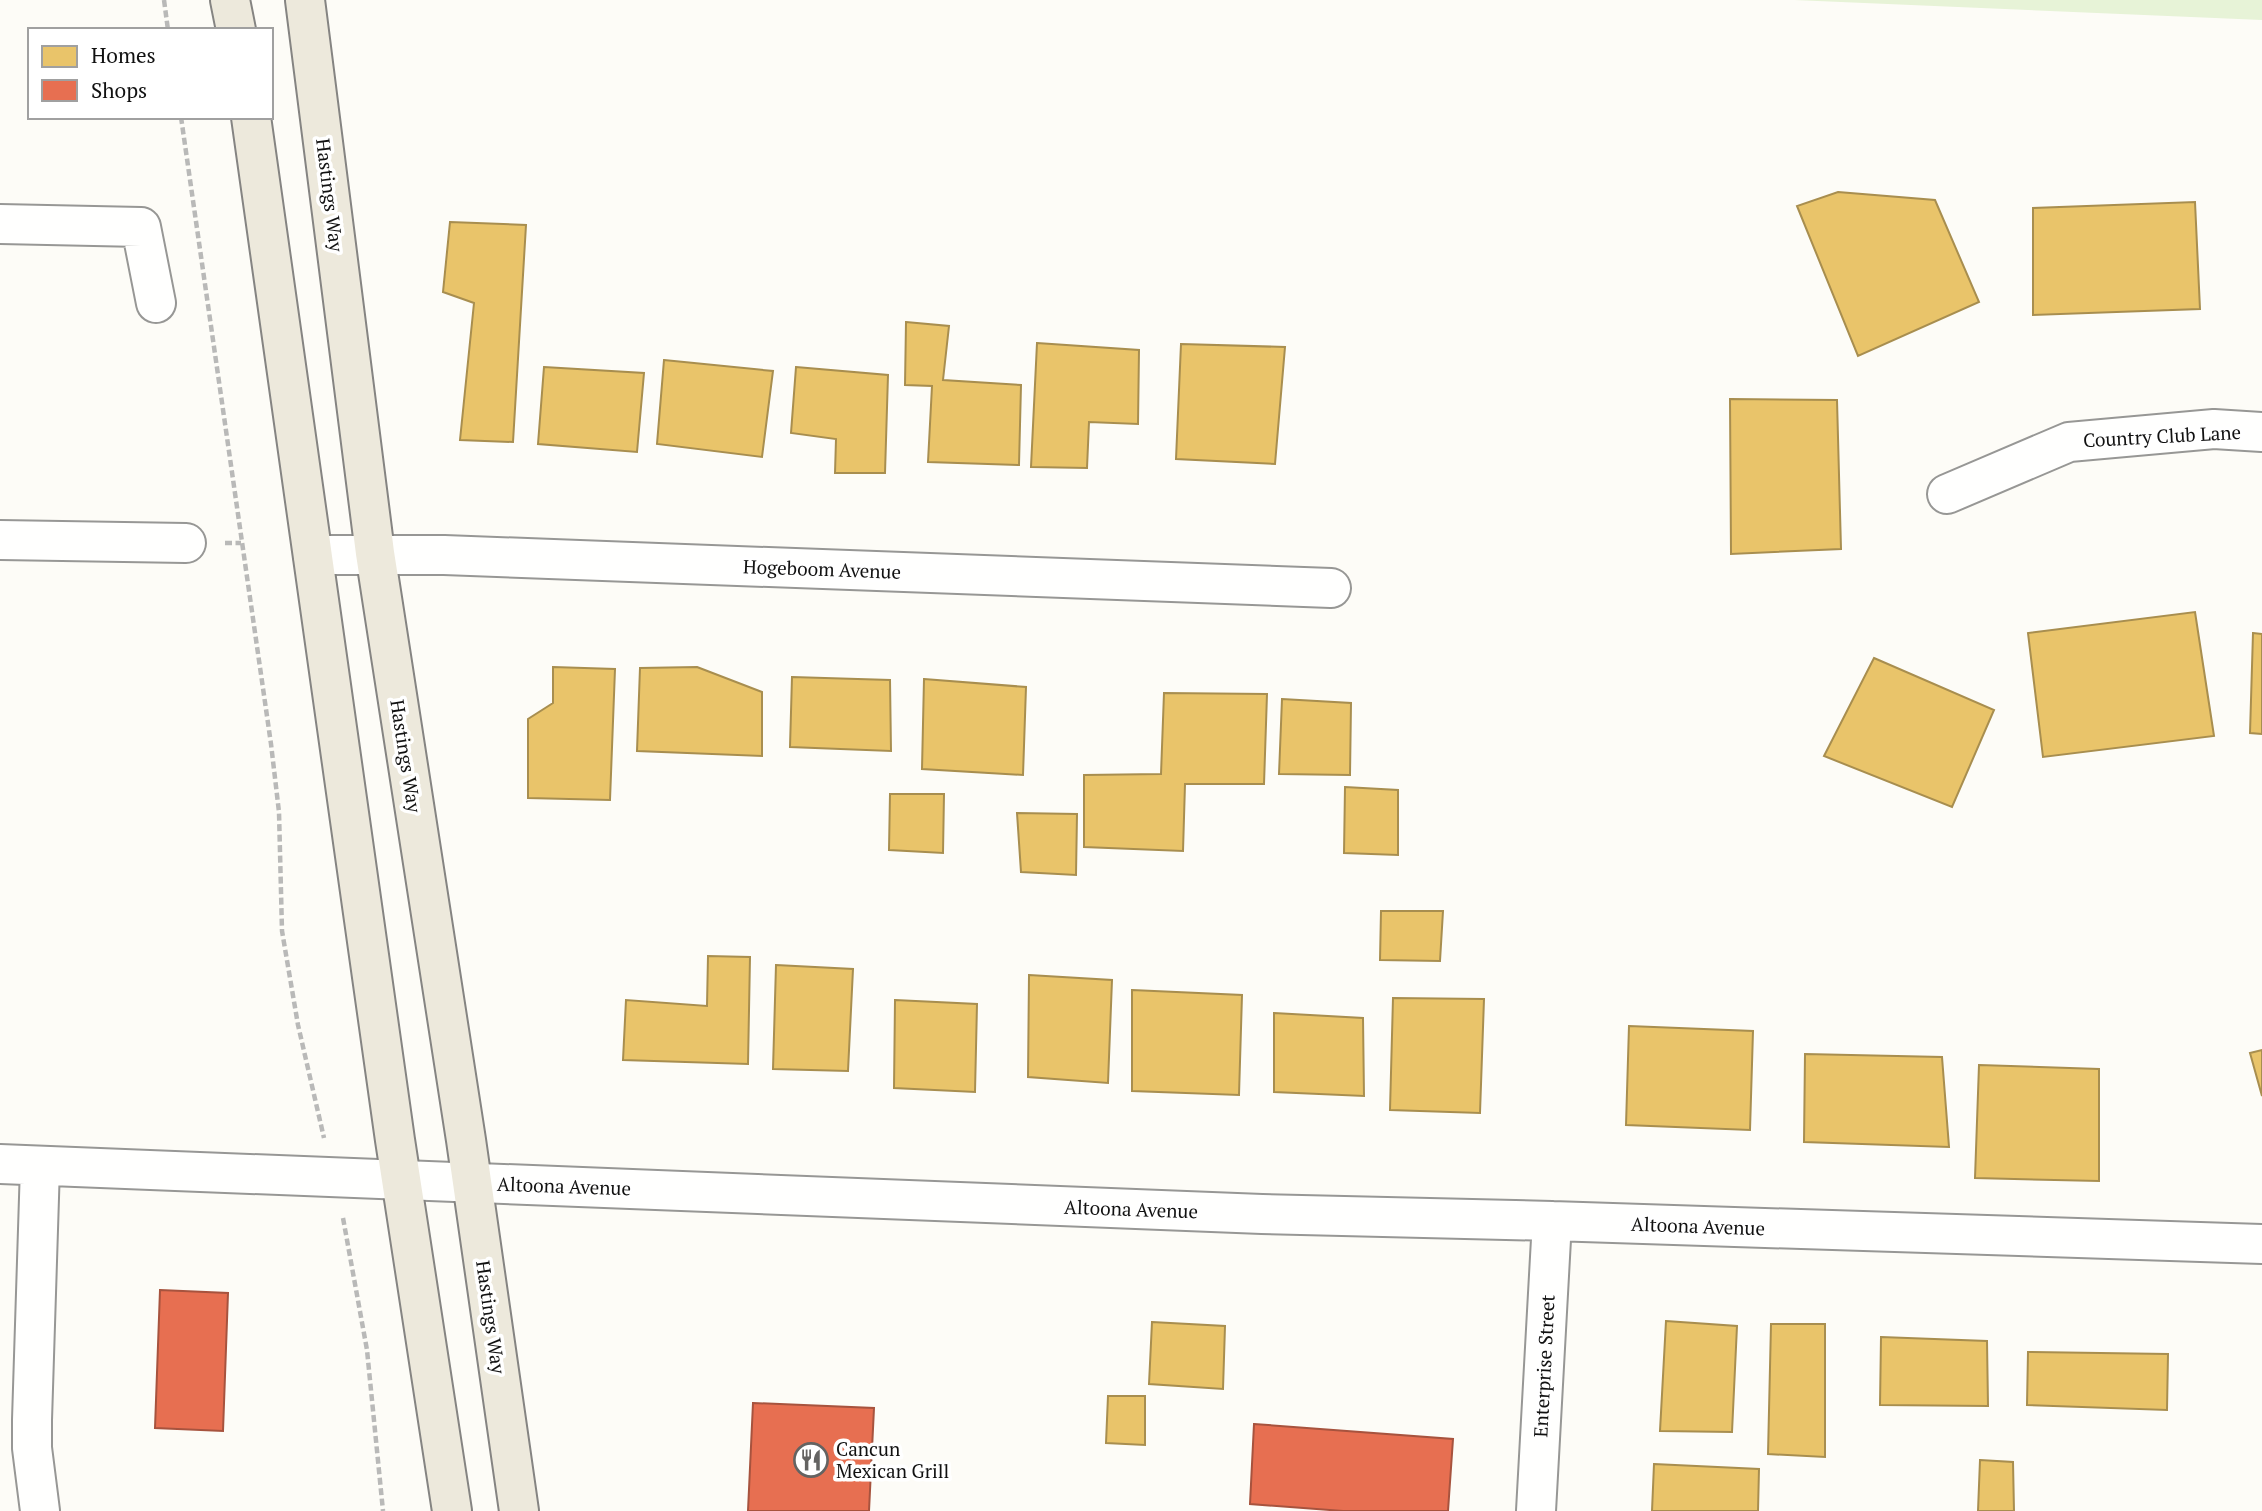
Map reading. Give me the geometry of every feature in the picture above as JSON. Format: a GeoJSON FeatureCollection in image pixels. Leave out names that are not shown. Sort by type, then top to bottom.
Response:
{"type":"FeatureCollection","features":[{"type":"Feature","properties":{"kind":"main road"},"geometry":{"type":"LineString","coordinates":[[230,0],[236,28]]}},
{"type":"Feature","properties":{"kind":"main road","name":"Hastings Way"},"geometry":{"type":"LineString","coordinates":[[305,0],[375,553],[519,1511]]}},
{"type":"Feature","properties":{"kind":"main road"},"geometry":{"type":"LineString","coordinates":[[251,119],[400,1180],[452,1511]]}},
{"type":"Feature","properties":{"kind":"street"},"geometry":{"type":"LineString","coordinates":[[0,224],[141,227],[156,303]]}},
{"type":"Feature","properties":{"kind":"street","name":"Country Club Lane"},"geometry":{"type":"LineString","coordinates":[[1947,494],[2069,442],[2214,429],[2262,432]]}},
{"type":"Feature","properties":{"kind":"street"},"geometry":{"type":"LineString","coordinates":[[0,540],[187,543]]}},
{"type":"Feature","properties":{"kind":"street","name":"Hogeboom Avenue"},"geometry":{"type":"LineString","coordinates":[[313,555],[375,553],[1331,588]]}},
{"type":"Feature","properties":{"kind":"street","name":"Altoona Avenue"},"geometry":{"type":"LineString","coordinates":[[0,1164],[1262,1214],[2262,1244]]}},
{"type":"Feature","properties":{"kind":"street"},"geometry":{"type":"LineString","coordinates":[[40,1166],[32,1420],[32,1448],[40,1511]]}},
{"type":"Feature","properties":{"kind":"street","name":"Enterprise Street"},"geometry":{"type":"LineString","coordinates":[[1536,1511],[1552,1221]]}},
{"type":"Feature","properties":{"kind":"path"},"geometry":{"type":"LineString","coordinates":[[164,0],[169,28]]}},
{"type":"Feature","properties":{"kind":"path"},"geometry":{"type":"LineString","coordinates":[[181,119],[271,744],[279,812],[280,901],[286,959],[298,1025],[346,1229],[367,1350],[383,1511]]}},
{"type":"Feature","properties":{"kind":"green space"},"geometry":{"type":"Polygon","coordinates":[[[1794,0],[2262,0],[2262,20],[1794,0]]]}},
{"type":"Feature","properties":{"kind":"building: Homes"},"geometry":{"type":"Polygon","coordinates":[[[1838,192],[1935,200],[1979,302],[1858,356],[1797,206],[1838,192]]]}},
{"type":"Feature","properties":{"kind":"building: Homes"},"geometry":{"type":"Polygon","coordinates":[[[2195,202],[2200,309],[2033,315],[2033,208],[2195,202]]]}},
{"type":"Feature","properties":{"kind":"building: Homes"},"geometry":{"type":"Polygon","coordinates":[[[450,222],[526,225],[513,442],[460,440],[474,303],[443,292],[450,222]]]}},
{"type":"Feature","properties":{"kind":"building: Homes"},"geometry":{"type":"Polygon","coordinates":[[[906,322],[949,326],[943,380],[1021,385],[1019,465],[928,462],[932,386],[905,385],[906,322]]]}},
{"type":"Feature","properties":{"kind":"building: Homes"},"geometry":{"type":"Polygon","coordinates":[[[1037,343],[1139,350],[1138,424],[1089,422],[1087,468],[1031,467],[1037,343]]]}},
{"type":"Feature","properties":{"kind":"building: Homes"},"geometry":{"type":"Polygon","coordinates":[[[1181,344],[1285,347],[1275,464],[1176,459],[1181,344]]]}},
{"type":"Feature","properties":{"kind":"building: Homes"},"geometry":{"type":"Polygon","coordinates":[[[664,360],[773,371],[762,457],[657,444],[664,360]]]}},
{"type":"Feature","properties":{"kind":"building: Homes"},"geometry":{"type":"Polygon","coordinates":[[[544,367],[644,373],[637,452],[538,444],[544,367]]]}},
{"type":"Feature","properties":{"kind":"building: Homes"},"geometry":{"type":"Polygon","coordinates":[[[796,367],[888,375],[885,473],[835,473],[836,439],[791,433],[796,367]]]}},
{"type":"Feature","properties":{"kind":"building: Homes"},"geometry":{"type":"Polygon","coordinates":[[[1730,399],[1837,400],[1841,549],[1731,554],[1730,399]]]}},
{"type":"Feature","properties":{"kind":"building: Homes"},"geometry":{"type":"Polygon","coordinates":[[[2195,612],[2214,736],[2043,757],[2028,633],[2195,612]]]}},
{"type":"Feature","properties":{"kind":"building: Homes"},"geometry":{"type":"Polygon","coordinates":[[[2253,633],[2262,634],[2262,734],[2250,733],[2253,633]]]}},
{"type":"Feature","properties":{"kind":"building: Homes"},"geometry":{"type":"Polygon","coordinates":[[[1874,658],[1994,710],[1952,807],[1824,756],[1874,658]]]}},
{"type":"Feature","properties":{"kind":"building: Homes"},"geometry":{"type":"Polygon","coordinates":[[[553,667],[615,669],[610,800],[528,798],[528,719],[553,703],[553,667]]]}},
{"type":"Feature","properties":{"kind":"building: Homes"},"geometry":{"type":"Polygon","coordinates":[[[697,667],[762,692],[762,756],[637,751],[640,668],[697,667]]]}},
{"type":"Feature","properties":{"kind":"building: Homes"},"geometry":{"type":"Polygon","coordinates":[[[792,677],[890,680],[891,751],[790,747],[792,677]]]}},
{"type":"Feature","properties":{"kind":"building: Homes"},"geometry":{"type":"Polygon","coordinates":[[[924,679],[1026,687],[1023,775],[922,769],[924,679]]]}},
{"type":"Feature","properties":{"kind":"building: Homes"},"geometry":{"type":"Polygon","coordinates":[[[1164,693],[1267,694],[1264,784],[1185,784],[1183,851],[1084,847],[1084,775],[1161,774],[1164,693]]]}},
{"type":"Feature","properties":{"kind":"building: Homes"},"geometry":{"type":"Polygon","coordinates":[[[1282,699],[1351,703],[1350,775],[1279,774],[1282,699]]]}},
{"type":"Feature","properties":{"kind":"building: Homes"},"geometry":{"type":"Polygon","coordinates":[[[1345,787],[1398,790],[1398,855],[1344,853],[1345,787]]]}},
{"type":"Feature","properties":{"kind":"building: Homes"},"geometry":{"type":"Polygon","coordinates":[[[890,794],[944,794],[943,853],[889,850],[890,794]]]}},
{"type":"Feature","properties":{"kind":"building: Homes"},"geometry":{"type":"Polygon","coordinates":[[[1017,813],[1077,814],[1076,875],[1021,872],[1017,813]]]}},
{"type":"Feature","properties":{"kind":"building: Homes"},"geometry":{"type":"Polygon","coordinates":[[[1381,911],[1443,911],[1440,961],[1380,960],[1381,911]]]}},
{"type":"Feature","properties":{"kind":"building: Homes"},"geometry":{"type":"Polygon","coordinates":[[[708,956],[750,957],[748,1064],[623,1060],[626,1000],[707,1006],[708,956]]]}},
{"type":"Feature","properties":{"kind":"building: Homes"},"geometry":{"type":"Polygon","coordinates":[[[776,965],[853,969],[848,1071],[773,1069],[776,965]]]}},
{"type":"Feature","properties":{"kind":"building: Homes"},"geometry":{"type":"Polygon","coordinates":[[[1029,975],[1112,980],[1108,1083],[1028,1077],[1029,975]]]}},
{"type":"Feature","properties":{"kind":"building: Homes"},"geometry":{"type":"Polygon","coordinates":[[[1132,990],[1242,995],[1239,1095],[1132,1091],[1132,990]]]}},
{"type":"Feature","properties":{"kind":"building: Homes"},"geometry":{"type":"Polygon","coordinates":[[[1393,998],[1484,999],[1480,1113],[1390,1110],[1393,998]]]}},
{"type":"Feature","properties":{"kind":"building: Homes"},"geometry":{"type":"Polygon","coordinates":[[[895,1000],[977,1004],[975,1092],[894,1088],[895,1000]]]}},
{"type":"Feature","properties":{"kind":"building: Homes"},"geometry":{"type":"Polygon","coordinates":[[[1274,1013],[1363,1018],[1364,1096],[1274,1092],[1274,1013]]]}},
{"type":"Feature","properties":{"kind":"building: Homes"},"geometry":{"type":"Polygon","coordinates":[[[1629,1026],[1753,1031],[1750,1130],[1626,1125],[1629,1026]]]}},
{"type":"Feature","properties":{"kind":"building: Homes"},"geometry":{"type":"Polygon","coordinates":[[[2262,1050],[2262,1096],[2250,1053],[2262,1050]]]}},
{"type":"Feature","properties":{"kind":"building: Homes"},"geometry":{"type":"Polygon","coordinates":[[[1805,1054],[1942,1057],[1949,1147],[1804,1142],[1805,1054]]]}},
{"type":"Feature","properties":{"kind":"building: Homes"},"geometry":{"type":"Polygon","coordinates":[[[1979,1065],[2099,1069],[2099,1181],[1975,1178],[1979,1065]]]}},
{"type":"Feature","properties":{"kind":"building: Homes"},"geometry":{"type":"Polygon","coordinates":[[[1666,1321],[1737,1326],[1732,1432],[1660,1431],[1666,1321]]]}},
{"type":"Feature","properties":{"kind":"building: Homes"},"geometry":{"type":"Polygon","coordinates":[[[1152,1322],[1225,1326],[1223,1389],[1149,1384],[1152,1322]]]}},
{"type":"Feature","properties":{"kind":"building: Homes"},"geometry":{"type":"Polygon","coordinates":[[[1771,1324],[1825,1324],[1825,1457],[1768,1454],[1771,1324]]]}},
{"type":"Feature","properties":{"kind":"building: Homes"},"geometry":{"type":"Polygon","coordinates":[[[1881,1337],[1987,1341],[1988,1406],[1880,1405],[1881,1337]]]}},
{"type":"Feature","properties":{"kind":"building: Homes"},"geometry":{"type":"Polygon","coordinates":[[[2028,1352],[2168,1354],[2167,1410],[2027,1405],[2028,1352]]]}},
{"type":"Feature","properties":{"kind":"building: Homes"},"geometry":{"type":"Polygon","coordinates":[[[1108,1396],[1145,1396],[1145,1445],[1106,1443],[1108,1396]]]}},
{"type":"Feature","properties":{"kind":"building: Homes"},"geometry":{"type":"Polygon","coordinates":[[[1980,1460],[2013,1462],[2014,1511],[1978,1511],[1980,1460]]]}},
{"type":"Feature","properties":{"kind":"building: Homes"},"geometry":{"type":"Polygon","coordinates":[[[1654,1464],[1759,1469],[1758,1511],[1652,1511],[1654,1464]]]}},
{"type":"Feature","properties":{"kind":"building: Shops"},"geometry":{"type":"Polygon","coordinates":[[[160,1290],[228,1293],[223,1431],[155,1428],[160,1290]]]}},
{"type":"Feature","properties":{"kind":"building: Shops","name":"Cancun Mexican Grill"},"geometry":{"type":"Polygon","coordinates":[[[753,1403],[874,1408],[869,1511],[748,1511],[753,1403]]]}},
{"type":"Feature","properties":{"kind":"building: Shops"},"geometry":{"type":"Polygon","coordinates":[[[1254,1424],[1453,1439],[1448,1511],[1343,1511],[1250,1504],[1254,1424]]]}},
{"type":"Feature","properties":{"kind":"place","name":"Cancun Mexican Grill"},"geometry":{"type":"Point","coordinates":[811,1460]}}]}
